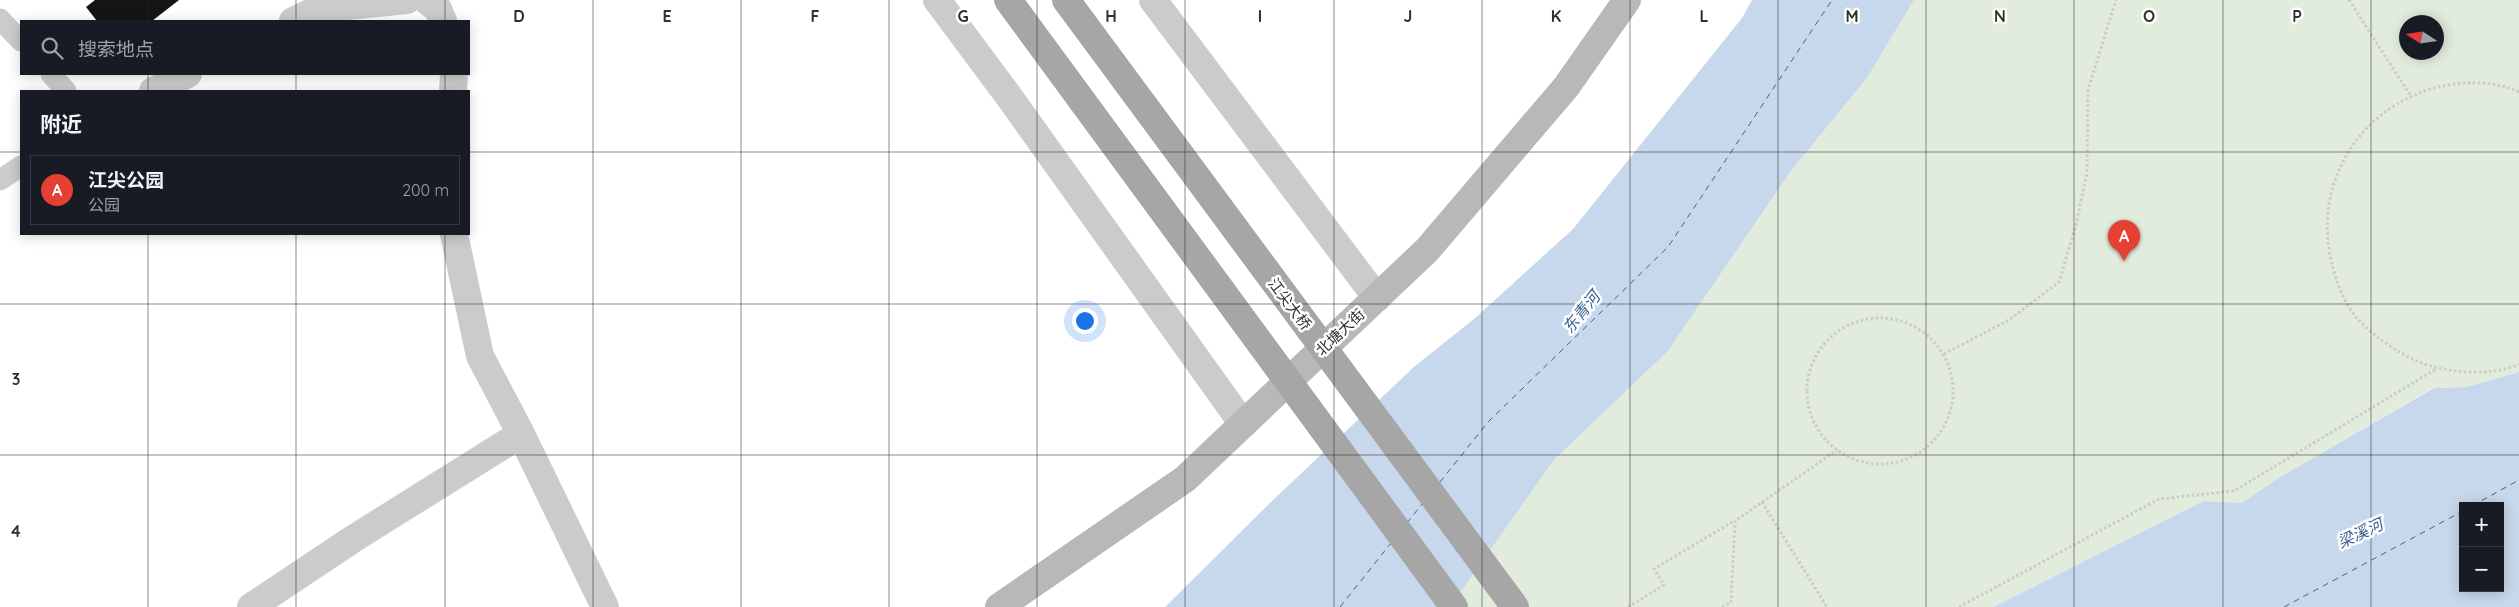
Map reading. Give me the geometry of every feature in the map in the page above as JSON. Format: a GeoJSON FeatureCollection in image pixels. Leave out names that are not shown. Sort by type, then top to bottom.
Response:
{"type":"FeatureCollection","features":[{"type":"Feature","properties":{"kind":"main road"},"geometry":{"type":"LineString","coordinates":[[1008,0],[1454,607]]}},
{"type":"Feature","properties":{"kind":"main road","name":"江尖大桥"},"geometry":{"type":"LineString","coordinates":[[1066,0],[1515,607]]}},
{"type":"Feature","properties":{"kind":"main road","name":"北塘大街"},"geometry":{"type":"LineString","coordinates":[[999,607],[1185,479],[1427,250],[1566,87],[1627,0]]}},
{"type":"Feature","properties":{"kind":"street"},"geometry":{"type":"LineString","coordinates":[[295,20],[318,8],[407,0]]}},
{"type":"Feature","properties":{"kind":"street"},"geometry":{"type":"LineString","coordinates":[[426,0],[438,10],[443,20]]}},
{"type":"Feature","properties":{"kind":"street"},"geometry":{"type":"LineString","coordinates":[[937,0],[1010,98],[1243,424]]}},
{"type":"Feature","properties":{"kind":"street"},"geometry":{"type":"LineString","coordinates":[[1153,0],[1377,298]]}},
{"type":"Feature","properties":{"kind":"street"},"geometry":{"type":"LineString","coordinates":[[155,90],[186,75]]}},
{"type":"Feature","properties":{"kind":"street"},"geometry":{"type":"LineString","coordinates":[[453,90],[454,75]]}},
{"type":"Feature","properties":{"kind":"street"},"geometry":{"type":"LineString","coordinates":[[454,235],[480,356],[521,434],[605,607]]}},
{"type":"Feature","properties":{"kind":"street"},"geometry":{"type":"LineString","coordinates":[[250,607],[353,539],[521,434]]}},
{"type":"Feature","properties":{"kind":"lane"},"geometry":{"type":"LineString","coordinates":[[0,19],[20,40]]}},
{"type":"Feature","properties":{"kind":"lane"},"geometry":{"type":"LineString","coordinates":[[51,75],[65,90]]}},
{"type":"Feature","properties":{"kind":"lane"},"geometry":{"type":"LineString","coordinates":[[0,180],[20,167]]}},
{"type":"Feature","properties":{"kind":"path"},"geometry":{"type":"LineString","coordinates":[[1944,354],[2009,320],[2059,282],[2076,225],[2087,172],[2088,90],[2116,0]]}},
{"type":"Feature","properties":{"kind":"path"},"geometry":{"type":"LineString","coordinates":[[2349,0],[2410,95]]}},
{"type":"Feature","properties":{"kind":"path"},"geometry":{"type":"LineString","coordinates":[[2519,92],[2504,85],[2457,82],[2410,95],[2374,119],[2344,158],[2329,197],[2327,245],[2337,283],[2355,315],[2397,352],[2436,369],[2474,373],[2519,364]]}},
{"type":"Feature","properties":{"kind":"path"},"geometry":{"type":"LineString","coordinates":[[1871,318],[1902,320],[1925,332],[1944,354],[1953,377],[1953,402],[1947,422],[1933,443],[1922,453],[1891,465],[1853,460],[1837,450],[1827,443],[1809,414],[1806,389],[1809,373],[1820,349],[1833,334],[1855,321],[1871,318]]}},
{"type":"Feature","properties":{"kind":"path"},"geometry":{"type":"LineString","coordinates":[[1959,607],[2159,500],[2234,491],[2436,369]]}},
{"type":"Feature","properties":{"kind":"path"},"geometry":{"type":"LineString","coordinates":[[1628,607],[1664,585],[1654,569],[1735,521],[1837,450]]}},
{"type":"Feature","properties":{"kind":"path"},"geometry":{"type":"LineString","coordinates":[[1762,502],[1826,607]]}},
{"type":"Feature","properties":{"kind":"path"},"geometry":{"type":"LineString","coordinates":[[1722,607],[1731,603],[1735,521]]}},
{"type":"Feature","properties":{"kind":"green space"},"geometry":{"type":"Polygon","coordinates":[[[1914,0],[2519,0],[2519,372],[2466,387],[2433,388],[2280,477],[2242,503],[2204,501],[1993,607],[1450,607],[1554,460],[1668,351],[1791,171],[1867,78],[1914,0]]]}},
{"type":"Feature","properties":{"kind":"water","name":"东青河"},"geometry":{"type":"Polygon","coordinates":[[[1752,0],[1914,0],[1867,78],[1791,171],[1668,351],[1554,460],[1450,607],[1165,607],[1273,500],[1415,366],[1474,319],[1573,229],[1742,18],[1752,0]]]}},
{"type":"Feature","properties":{"kind":"water","name":"梁溪河"},"geometry":{"type":"Polygon","coordinates":[[[2519,372],[2519,607],[1993,607],[2204,501],[2242,503],[2280,477],[2434,388],[2466,387],[2519,372]]]}},
{"type":"Feature","properties":{"kind":"building"},"geometry":{"type":"Polygon","coordinates":[[[95,0],[179,0],[153,20],[96,20],[86,7],[95,0]]]}},
{"type":"Feature","properties":{"kind":"ferry route"},"geometry":{"type":"LineString","coordinates":[[1440,482],[1488,422],[1668,247],[1832,0]]}},
{"type":"Feature","properties":{"kind":"ferry route"},"geometry":{"type":"LineString","coordinates":[[2479,502],[2519,480]]}},
{"type":"Feature","properties":{"kind":"ferry route"},"geometry":{"type":"LineString","coordinates":[[1407,523],[1422,504]]}},
{"type":"Feature","properties":{"kind":"ferry route"},"geometry":{"type":"LineString","coordinates":[[2284,607],[2459,513]]}},
{"type":"Feature","properties":{"kind":"ferry route"},"geometry":{"type":"LineString","coordinates":[[1340,607],[1391,543]]}},
{"type":"Feature","properties":{"kind":"place","name":"江尖公园"},"geometry":{"type":"Point","coordinates":[2124,261]}}]}
